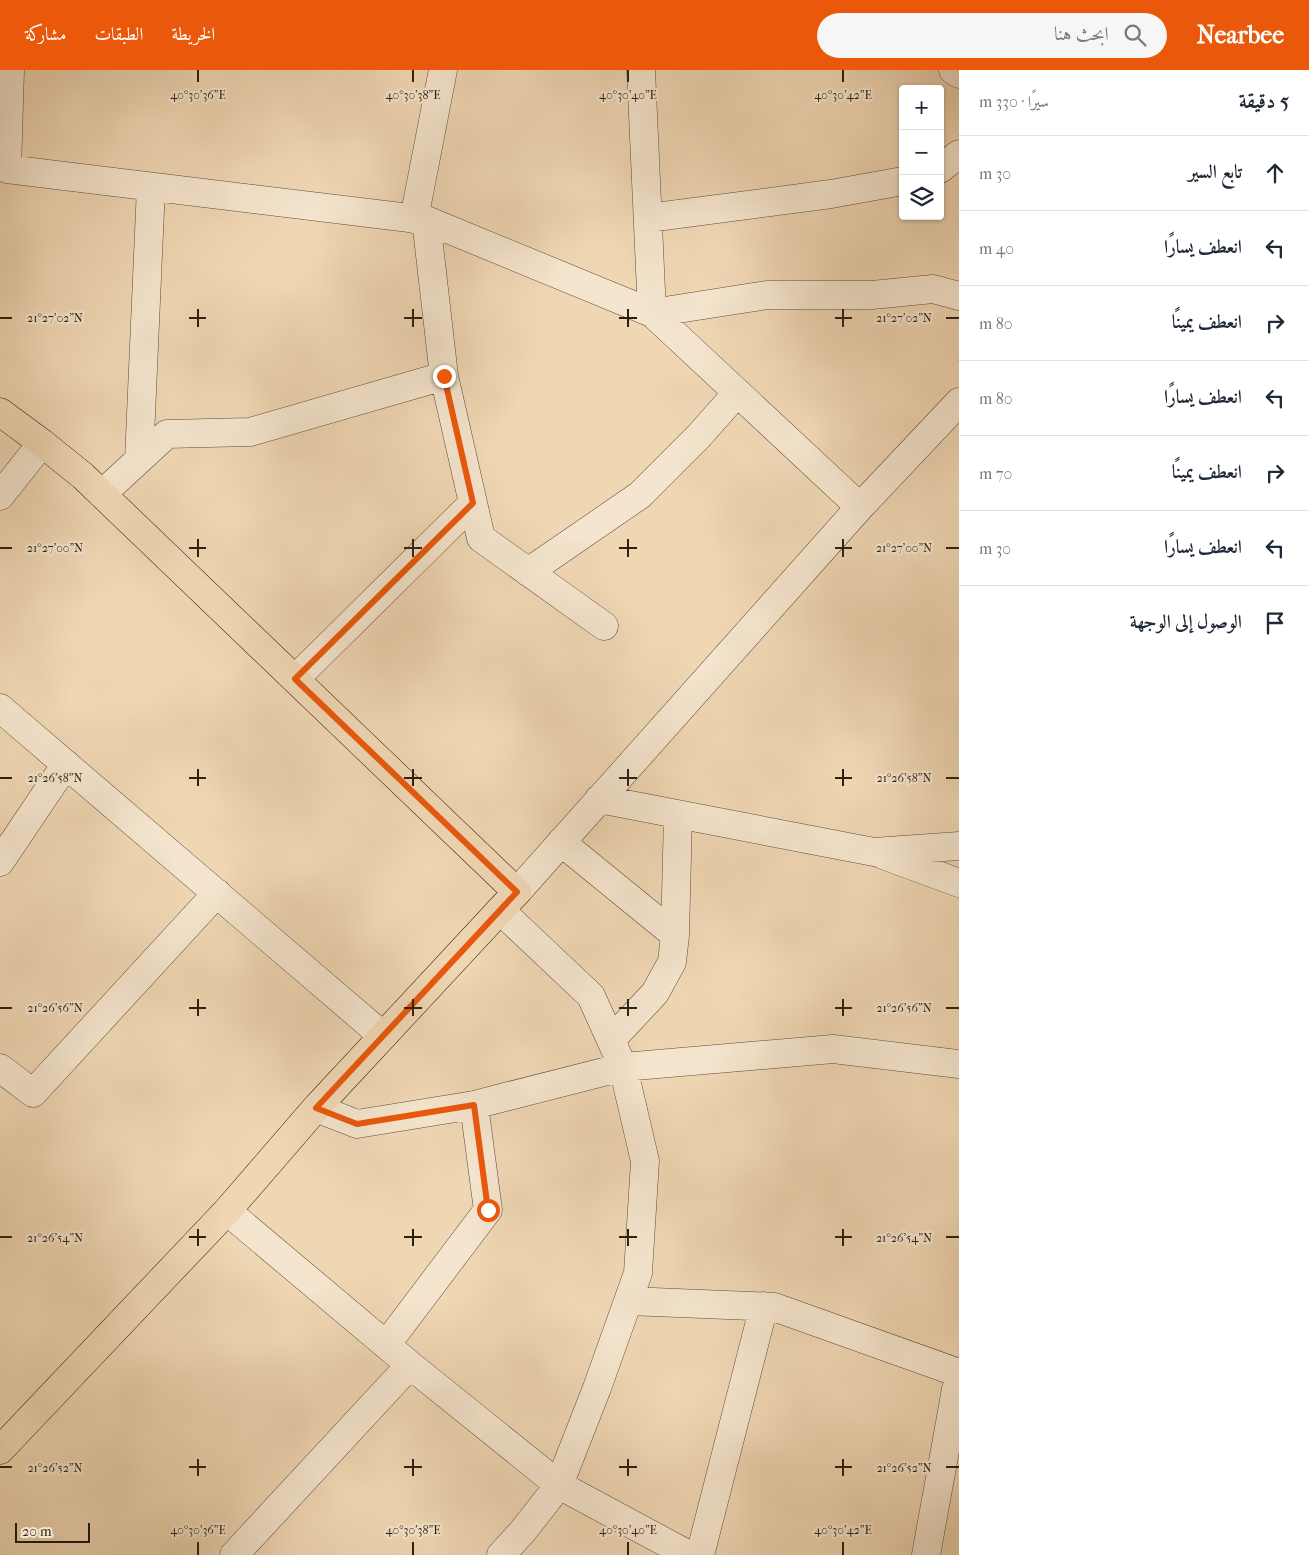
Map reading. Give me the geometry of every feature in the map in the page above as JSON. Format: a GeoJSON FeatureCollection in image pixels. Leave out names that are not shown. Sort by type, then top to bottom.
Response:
{"type":"FeatureCollection","features":[{"type":"Feature","properties":{"kind":"main road"},"geometry":{"type":"LineString","coordinates":[[0,412],[42,443],[102,494],[295,679],[508,901],[316,1108],[228,1212],[0,1450]]}},
{"type":"Feature","properties":{"kind":"street"},"geometry":{"type":"LineString","coordinates":[[10,70],[7,169],[420,220],[652,313],[860,507]]}},
{"type":"Feature","properties":{"kind":"street"},"geometry":{"type":"LineString","coordinates":[[443,70],[420,220],[444,376],[481,538],[604,626]]}},
{"type":"Feature","properties":{"kind":"street"},"geometry":{"type":"LineString","coordinates":[[641,70],[652,313]]}},
{"type":"Feature","properties":{"kind":"street"},"geometry":{"type":"LineString","coordinates":[[953,70],[959,74]]}},
{"type":"Feature","properties":{"kind":"street"},"geometry":{"type":"LineString","coordinates":[[944,166],[959,154]]}},
{"type":"Feature","properties":{"kind":"street"},"geometry":{"type":"LineString","coordinates":[[648,218],[831,194],[899,182]]}},
{"type":"Feature","properties":{"kind":"street"},"geometry":{"type":"LineString","coordinates":[[139,460],[151,186]]}},
{"type":"Feature","properties":{"kind":"street"},"geometry":{"type":"LineString","coordinates":[[652,313],[767,295],[872,295],[933,289],[959,296]]}},
{"type":"Feature","properties":{"kind":"street"},"geometry":{"type":"LineString","coordinates":[[102,494],[168,434],[250,432],[444,376]]}},
{"type":"Feature","properties":{"kind":"street"},"geometry":{"type":"LineString","coordinates":[[528,572],[640,495],[698,437],[737,393]]}},
{"type":"Feature","properties":{"kind":"street"},"geometry":{"type":"LineString","coordinates":[[501,1555],[523,1531],[559,1485],[597,1388],[638,1273],[645,1161],[623,1067],[591,996],[508,901],[860,507],[959,402]]}},
{"type":"Feature","properties":{"kind":"street"},"geometry":{"type":"LineString","coordinates":[[0,496],[42,443]]}},
{"type":"Feature","properties":{"kind":"street"},"geometry":{"type":"LineString","coordinates":[[295,679],[473,503]]}},
{"type":"Feature","properties":{"kind":"street"},"geometry":{"type":"LineString","coordinates":[[0,708],[383,1036]]}},
{"type":"Feature","properties":{"kind":"street"},"geometry":{"type":"LineString","coordinates":[[0,862],[66,764]]}},
{"type":"Feature","properties":{"kind":"street"},"geometry":{"type":"LineString","coordinates":[[599,799],[874,852],[959,883]]}},
{"type":"Feature","properties":{"kind":"street"},"geometry":{"type":"LineString","coordinates":[[611,1040],[655,993],[672,962],[675,935],[678,815]]}},
{"type":"Feature","properties":{"kind":"street"},"geometry":{"type":"LineString","coordinates":[[561,842],[675,935]]}},
{"type":"Feature","properties":{"kind":"street"},"geometry":{"type":"LineString","coordinates":[[874,852],[959,846]]}},
{"type":"Feature","properties":{"kind":"street"},"geometry":{"type":"LineString","coordinates":[[0,1068],[33,1093],[217,893]]}},
{"type":"Feature","properties":{"kind":"street"},"geometry":{"type":"LineString","coordinates":[[316,1108],[357,1124],[474,1105],[623,1067],[833,1049],[959,1064]]}},
{"type":"Feature","properties":{"kind":"street"},"geometry":{"type":"LineString","coordinates":[[386,1345],[488,1210],[474,1105]]}},
{"type":"Feature","properties":{"kind":"street"},"geometry":{"type":"LineString","coordinates":[[228,1212],[386,1345],[559,1485],[689,1555]]}},
{"type":"Feature","properties":{"kind":"street"},"geometry":{"type":"LineString","coordinates":[[628,1301],[774,1307],[959,1373],[954,1435],[926,1555]]}},
{"type":"Feature","properties":{"kind":"street"},"geometry":{"type":"LineString","coordinates":[[700,1555],[764,1306]]}},
{"type":"Feature","properties":{"kind":"street"},"geometry":{"type":"LineString","coordinates":[[234,1555],[410,1364]]}},
{"type":"Feature","properties":{"kind":"route"},"geometry":{"type":"LineString","coordinates":[[444,376],[473,503],[295,679],[517,892],[316,1108],[357,1124],[474,1105],[488,1210]]}}]}
